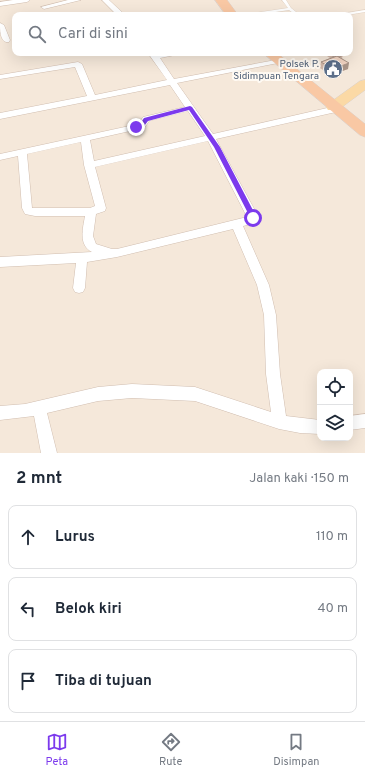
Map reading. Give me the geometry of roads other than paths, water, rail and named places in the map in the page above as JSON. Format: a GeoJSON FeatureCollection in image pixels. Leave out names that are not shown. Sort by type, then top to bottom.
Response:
{"type":"FeatureCollection","features":[{"type":"Feature","properties":{"kind":"highway"},"geometry":{"type":"LineString","coordinates":[[221,0],[230,12]]}},
{"type":"Feature","properties":{"kind":"highway"},"geometry":{"type":"LineString","coordinates":[[273,57],[365,132]]}},
{"type":"Feature","properties":{"kind":"main road"},"geometry":{"type":"LineString","coordinates":[[335,108],[365,84]]}},
{"type":"Feature","properties":{"kind":"street"},"geometry":{"type":"LineString","coordinates":[[0,4],[27,0]]}},
{"type":"Feature","properties":{"kind":"street"},"geometry":{"type":"LineString","coordinates":[[43,4],[78,0]]}},
{"type":"Feature","properties":{"kind":"street"},"geometry":{"type":"LineString","coordinates":[[105,0],[118,12]]}},
{"type":"Feature","properties":{"kind":"street"},"geometry":{"type":"LineString","coordinates":[[0,25],[3,40]]}},
{"type":"Feature","properties":{"kind":"street"},"geometry":{"type":"LineString","coordinates":[[0,262],[82,258],[117,253],[251,220],[253,216],[217,147],[155,56]]}},
{"type":"Feature","properties":{"kind":"street"},"geometry":{"type":"LineString","coordinates":[[0,116],[172,82],[273,57]]}},
{"type":"Feature","properties":{"kind":"street"},"geometry":{"type":"LineString","coordinates":[[0,77],[80,64],[92,98]]}},
{"type":"Feature","properties":{"kind":"street"},"geometry":{"type":"LineString","coordinates":[[0,157],[142,126],[146,119],[190,108]]}},
{"type":"Feature","properties":{"kind":"street"},"geometry":{"type":"LineString","coordinates":[[89,165],[211,138],[335,108]]}},
{"type":"Feature","properties":{"kind":"street"},"geometry":{"type":"LineString","coordinates":[[22,152],[27,208],[29,211],[91,212],[101,208],[89,165],[88,150],[85,138]]}},
{"type":"Feature","properties":{"kind":"street"},"geometry":{"type":"LineString","coordinates":[[91,212],[88,240],[90,246],[117,253]]}},
{"type":"Feature","properties":{"kind":"street"},"geometry":{"type":"LineString","coordinates":[[237,224],[263,284],[270,314],[273,374],[279,422]]}},
{"type":"Feature","properties":{"kind":"street"},"geometry":{"type":"LineString","coordinates":[[79,288],[82,258]]}},
{"type":"Feature","properties":{"kind":"street"},"geometry":{"type":"LineString","coordinates":[[0,413],[39,408],[98,394],[122,391],[183,393],[206,397],[279,422],[300,426],[317,427]]}},
{"type":"Feature","properties":{"kind":"street"},"geometry":{"type":"LineString","coordinates":[[39,408],[49,453]]}},
{"type":"Feature","properties":{"kind":"street"},"geometry":{"type":"LineString","coordinates":[[353,423],[365,421]]}},
{"type":"Feature","properties":{"kind":"lane"},"geometry":{"type":"LineString","coordinates":[[284,0],[294,12]]}},
{"type":"Feature","properties":{"kind":"lane"},"geometry":{"type":"LineString","coordinates":[[269,12],[290,9]]}},
{"type":"Feature","properties":{"kind":"lane"},"geometry":{"type":"LineString","coordinates":[[353,13],[365,11]]}},
{"type":"Feature","properties":{"kind":"place","name":"Polsek P. Sidimpuan Tengara"},"geometry":{"type":"Point","coordinates":[333,69]}}]}
